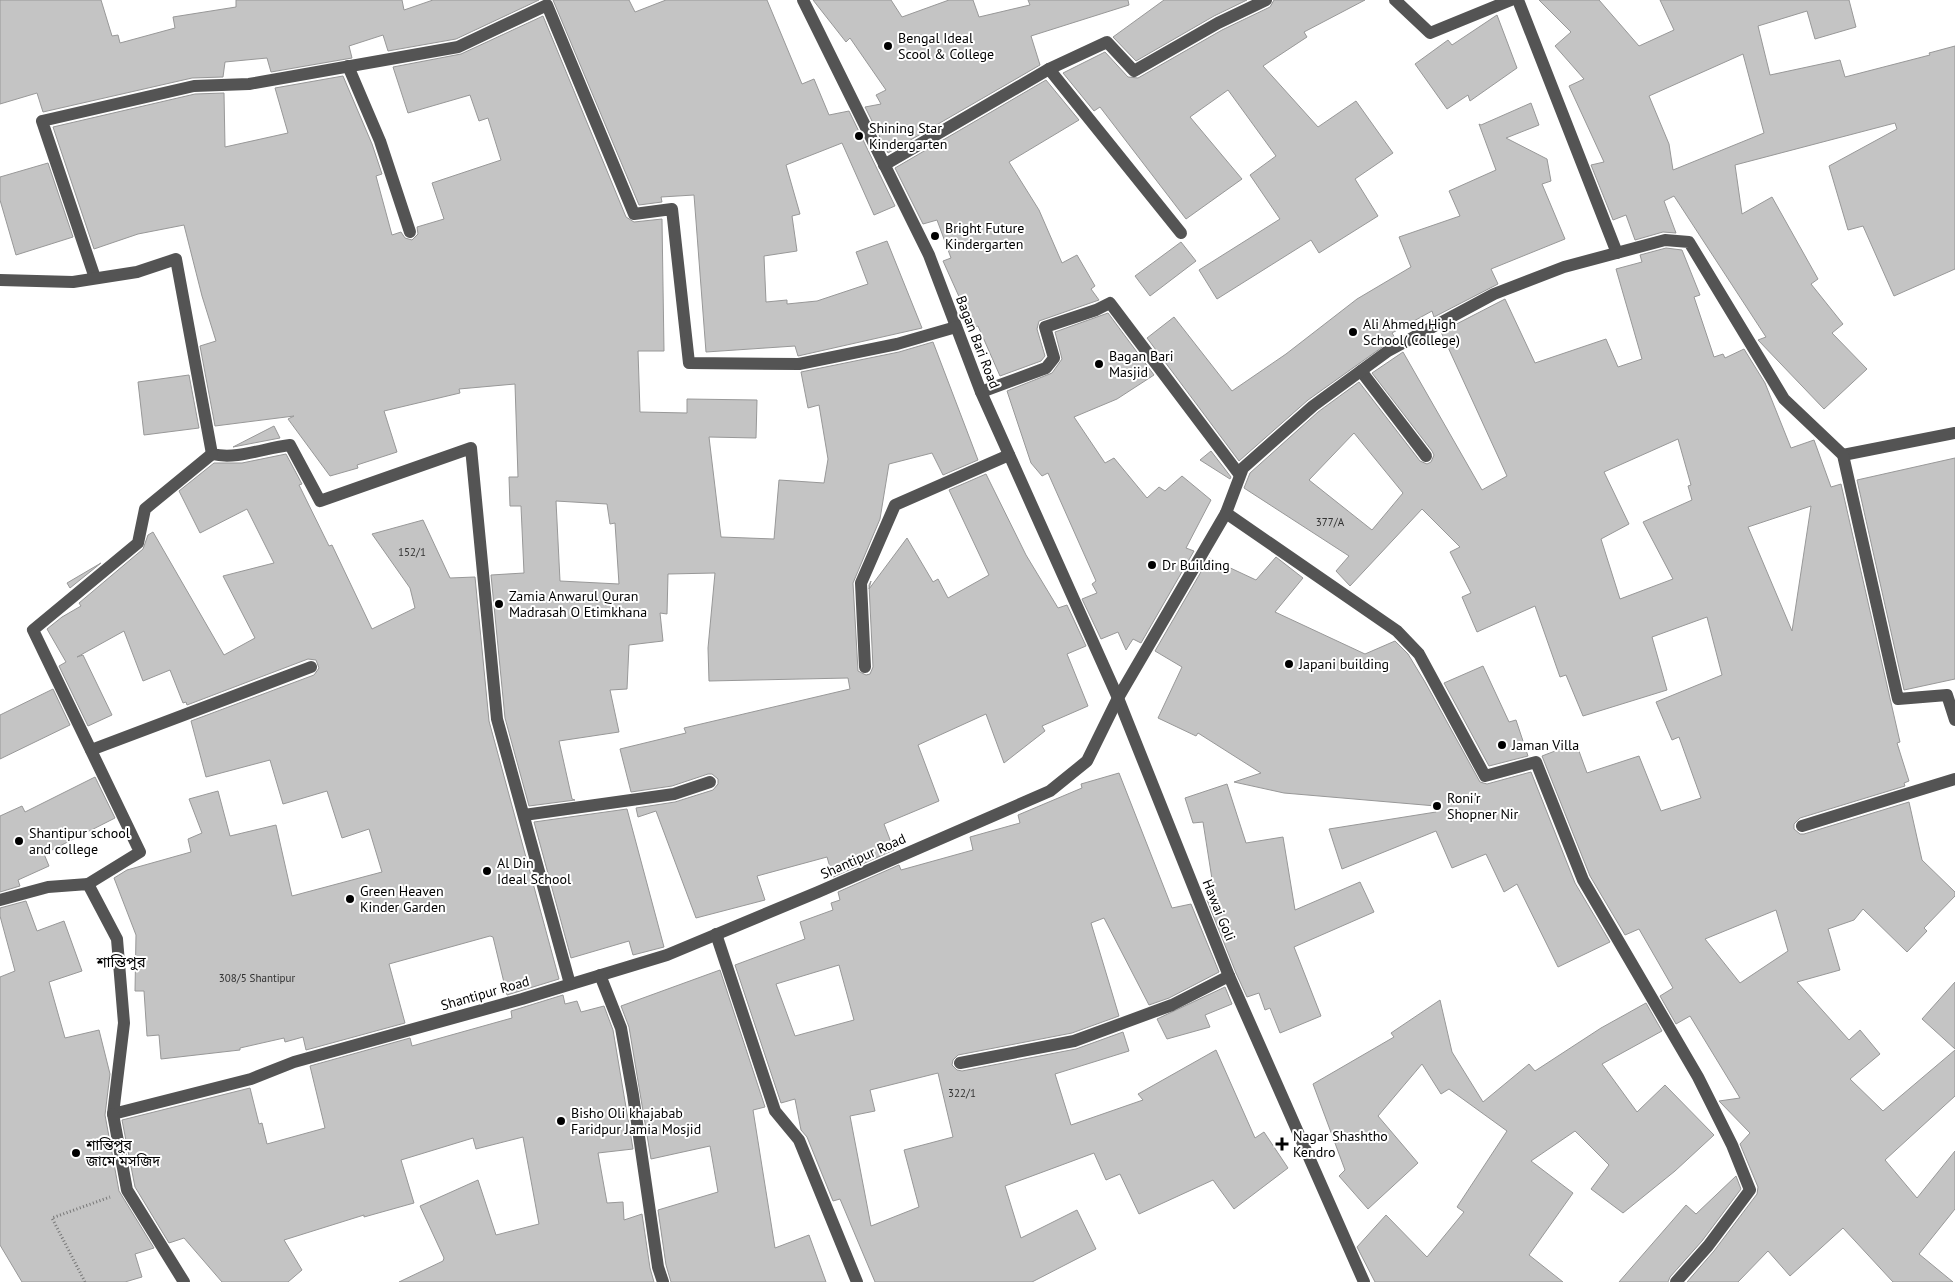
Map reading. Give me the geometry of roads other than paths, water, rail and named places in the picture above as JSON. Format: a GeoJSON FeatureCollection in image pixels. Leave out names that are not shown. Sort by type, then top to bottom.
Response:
{"type":"FeatureCollection","features":[{"type":"Feature","properties":{"kind":"street","name":"Bagan Bari Road"},"geometry":{"type":"LineString","coordinates":[[803,0],[929,255],[981,392],[1118,698]]}},
{"type":"Feature","properties":{"kind":"street"},"geometry":{"type":"LineString","coordinates":[[884,165],[1049,69],[1107,42],[1134,71],[1218,23],[1266,0]]}},
{"type":"Feature","properties":{"kind":"street"},"geometry":{"type":"LineString","coordinates":[[1395,0],[1430,33],[1511,0]]}},
{"type":"Feature","properties":{"kind":"street"},"geometry":{"type":"LineString","coordinates":[[1518,0],[1617,252]]}},
{"type":"Feature","properties":{"kind":"street"},"geometry":{"type":"LineString","coordinates":[[95,278],[42,121],[194,86],[249,84],[458,47],[547,5],[634,214],[672,209],[689,363],[799,364],[897,344],[956,327]]}},
{"type":"Feature","properties":{"kind":"street"},"geometry":{"type":"LineString","coordinates":[[348,66],[380,141],[410,232]]}},
{"type":"Feature","properties":{"kind":"street"},"geometry":{"type":"LineString","coordinates":[[1049,69],[1181,233]]}},
{"type":"Feature","properties":{"kind":"street"},"geometry":{"type":"LineString","coordinates":[[981,392],[1046,368],[1054,358],[1044,327],[1110,303],[1239,474],[1243,468],[1313,406],[1388,351],[1494,294],[1564,267],[1617,252],[1666,240],[1689,242],[1784,399],[1843,455],[1898,699],[1947,695],[1955,720]]}},
{"type":"Feature","properties":{"kind":"street"},"geometry":{"type":"LineString","coordinates":[[0,280],[73,282],[137,272],[176,259],[212,454]]}},
{"type":"Feature","properties":{"kind":"street"},"geometry":{"type":"LineString","coordinates":[[1361,371],[1426,456]]}},
{"type":"Feature","properties":{"kind":"street"},"geometry":{"type":"LineString","coordinates":[[1843,455],[1955,433]]}},
{"type":"Feature","properties":{"kind":"street"},"geometry":{"type":"LineString","coordinates":[[212,454],[226,457],[269,447],[290,445],[320,501],[471,448],[497,719],[570,984]]}},
{"type":"Feature","properties":{"kind":"street"},"geometry":{"type":"LineString","coordinates":[[0,900],[48,887],[88,884],[140,852],[33,630],[138,543],[145,509],[212,454]]}},
{"type":"Feature","properties":{"kind":"street"},"geometry":{"type":"LineString","coordinates":[[865,667],[861,583],[895,505],[1009,455]]}},
{"type":"Feature","properties":{"kind":"street","name":"Shantipur Road"},"geometry":{"type":"LineString","coordinates":[[113,1114],[250,1079],[294,1062],[570,984],[667,954],[1050,791],[1087,761],[1118,698],[1226,513],[1239,474]]}},
{"type":"Feature","properties":{"kind":"street"},"geometry":{"type":"LineString","coordinates":[[1226,513],[1397,632],[1420,654],[1485,776],[1536,762],[1583,880],[1698,1077],[1732,1145],[1750,1190],[1676,1282]]}},
{"type":"Feature","properties":{"kind":"street"},"geometry":{"type":"LineString","coordinates":[[91,750],[311,668]]}},
{"type":"Feature","properties":{"kind":"street","name":"Hawai Goli"},"geometry":{"type":"LineString","coordinates":[[1118,698],[1229,976],[1299,1130],[1364,1282]]}},
{"type":"Feature","properties":{"kind":"street"},"geometry":{"type":"LineString","coordinates":[[1802,826],[1955,778]]}},
{"type":"Feature","properties":{"kind":"street"},"geometry":{"type":"LineString","coordinates":[[524,815],[674,794],[710,782]]}},
{"type":"Feature","properties":{"kind":"street"},"geometry":{"type":"LineString","coordinates":[[88,884],[118,938],[124,1023],[113,1114],[127,1190],[184,1282]]}},
{"type":"Feature","properties":{"kind":"street"},"geometry":{"type":"LineString","coordinates":[[716,934],[775,1111],[799,1140],[857,1282]]}},
{"type":"Feature","properties":{"kind":"street"},"geometry":{"type":"LineString","coordinates":[[600,975],[621,1028],[633,1095],[658,1267],[663,1282]]}},
{"type":"Feature","properties":{"kind":"street"},"geometry":{"type":"LineString","coordinates":[[960,1063],[1074,1040],[1172,1005],[1229,976]]}},
{"type":"Feature","properties":{"kind":"place","name":"Bengal Ideal Scool & College"},"geometry":{"type":"Point","coordinates":[888,46]}},
{"type":"Feature","properties":{"kind":"place","name":"Shining Star Kindergarten"},"geometry":{"type":"Point","coordinates":[859,136]}},
{"type":"Feature","properties":{"kind":"place","name":"Bright Future Kindergarten"},"geometry":{"type":"Point","coordinates":[935,236]}},
{"type":"Feature","properties":{"kind":"place","name":"Ali Ahmed High School( College)"},"geometry":{"type":"Point","coordinates":[1353,332]}},
{"type":"Feature","properties":{"kind":"place","name":"Bagan Bari Masjid"},"geometry":{"type":"Point","coordinates":[1099,364]}},
{"type":"Feature","properties":{"kind":"place","name":"Dr Building"},"geometry":{"type":"Point","coordinates":[1152,565]}},
{"type":"Feature","properties":{"kind":"place","name":"Zamia Anwarul Quran Madrasah O Etimkhana"},"geometry":{"type":"Point","coordinates":[499,604]}},
{"type":"Feature","properties":{"kind":"place","name":"Japani building"},"geometry":{"type":"Point","coordinates":[1289,664]}},
{"type":"Feature","properties":{"kind":"place","name":"Jaman Villa"},"geometry":{"type":"Point","coordinates":[1502,745]}},
{"type":"Feature","properties":{"kind":"place","name":"Roni'r Shopner Nir"},"geometry":{"type":"Point","coordinates":[1437,806]}},
{"type":"Feature","properties":{"kind":"place","name":"Shantipur school and college"},"geometry":{"type":"Point","coordinates":[19,841]}},
{"type":"Feature","properties":{"kind":"place","name":"Al Din Ideal School"},"geometry":{"type":"Point","coordinates":[487,871]}},
{"type":"Feature","properties":{"kind":"place","name":"Green Heaven Kinder Garden"},"geometry":{"type":"Point","coordinates":[350,899]}},
{"type":"Feature","properties":{"kind":"place","name":"Bisho Oli khajabab Faridpur Jamia Mosjid"},"geometry":{"type":"Point","coordinates":[561,1121]}},
{"type":"Feature","properties":{"kind":"place","name":"Nagar Shashtho Kendro"},"geometry":{"type":"Point","coordinates":[1282,1144]}},
{"type":"Feature","properties":{"kind":"place","name":"শান্তিপুর জামে মসজিদ"},"geometry":{"type":"Point","coordinates":[76,1153]}},
{"type":"Feature","properties":{"kind":"district","name":"শান্তিপুর"},"geometry":{"type":"Point","coordinates":[121,962]}}]}
